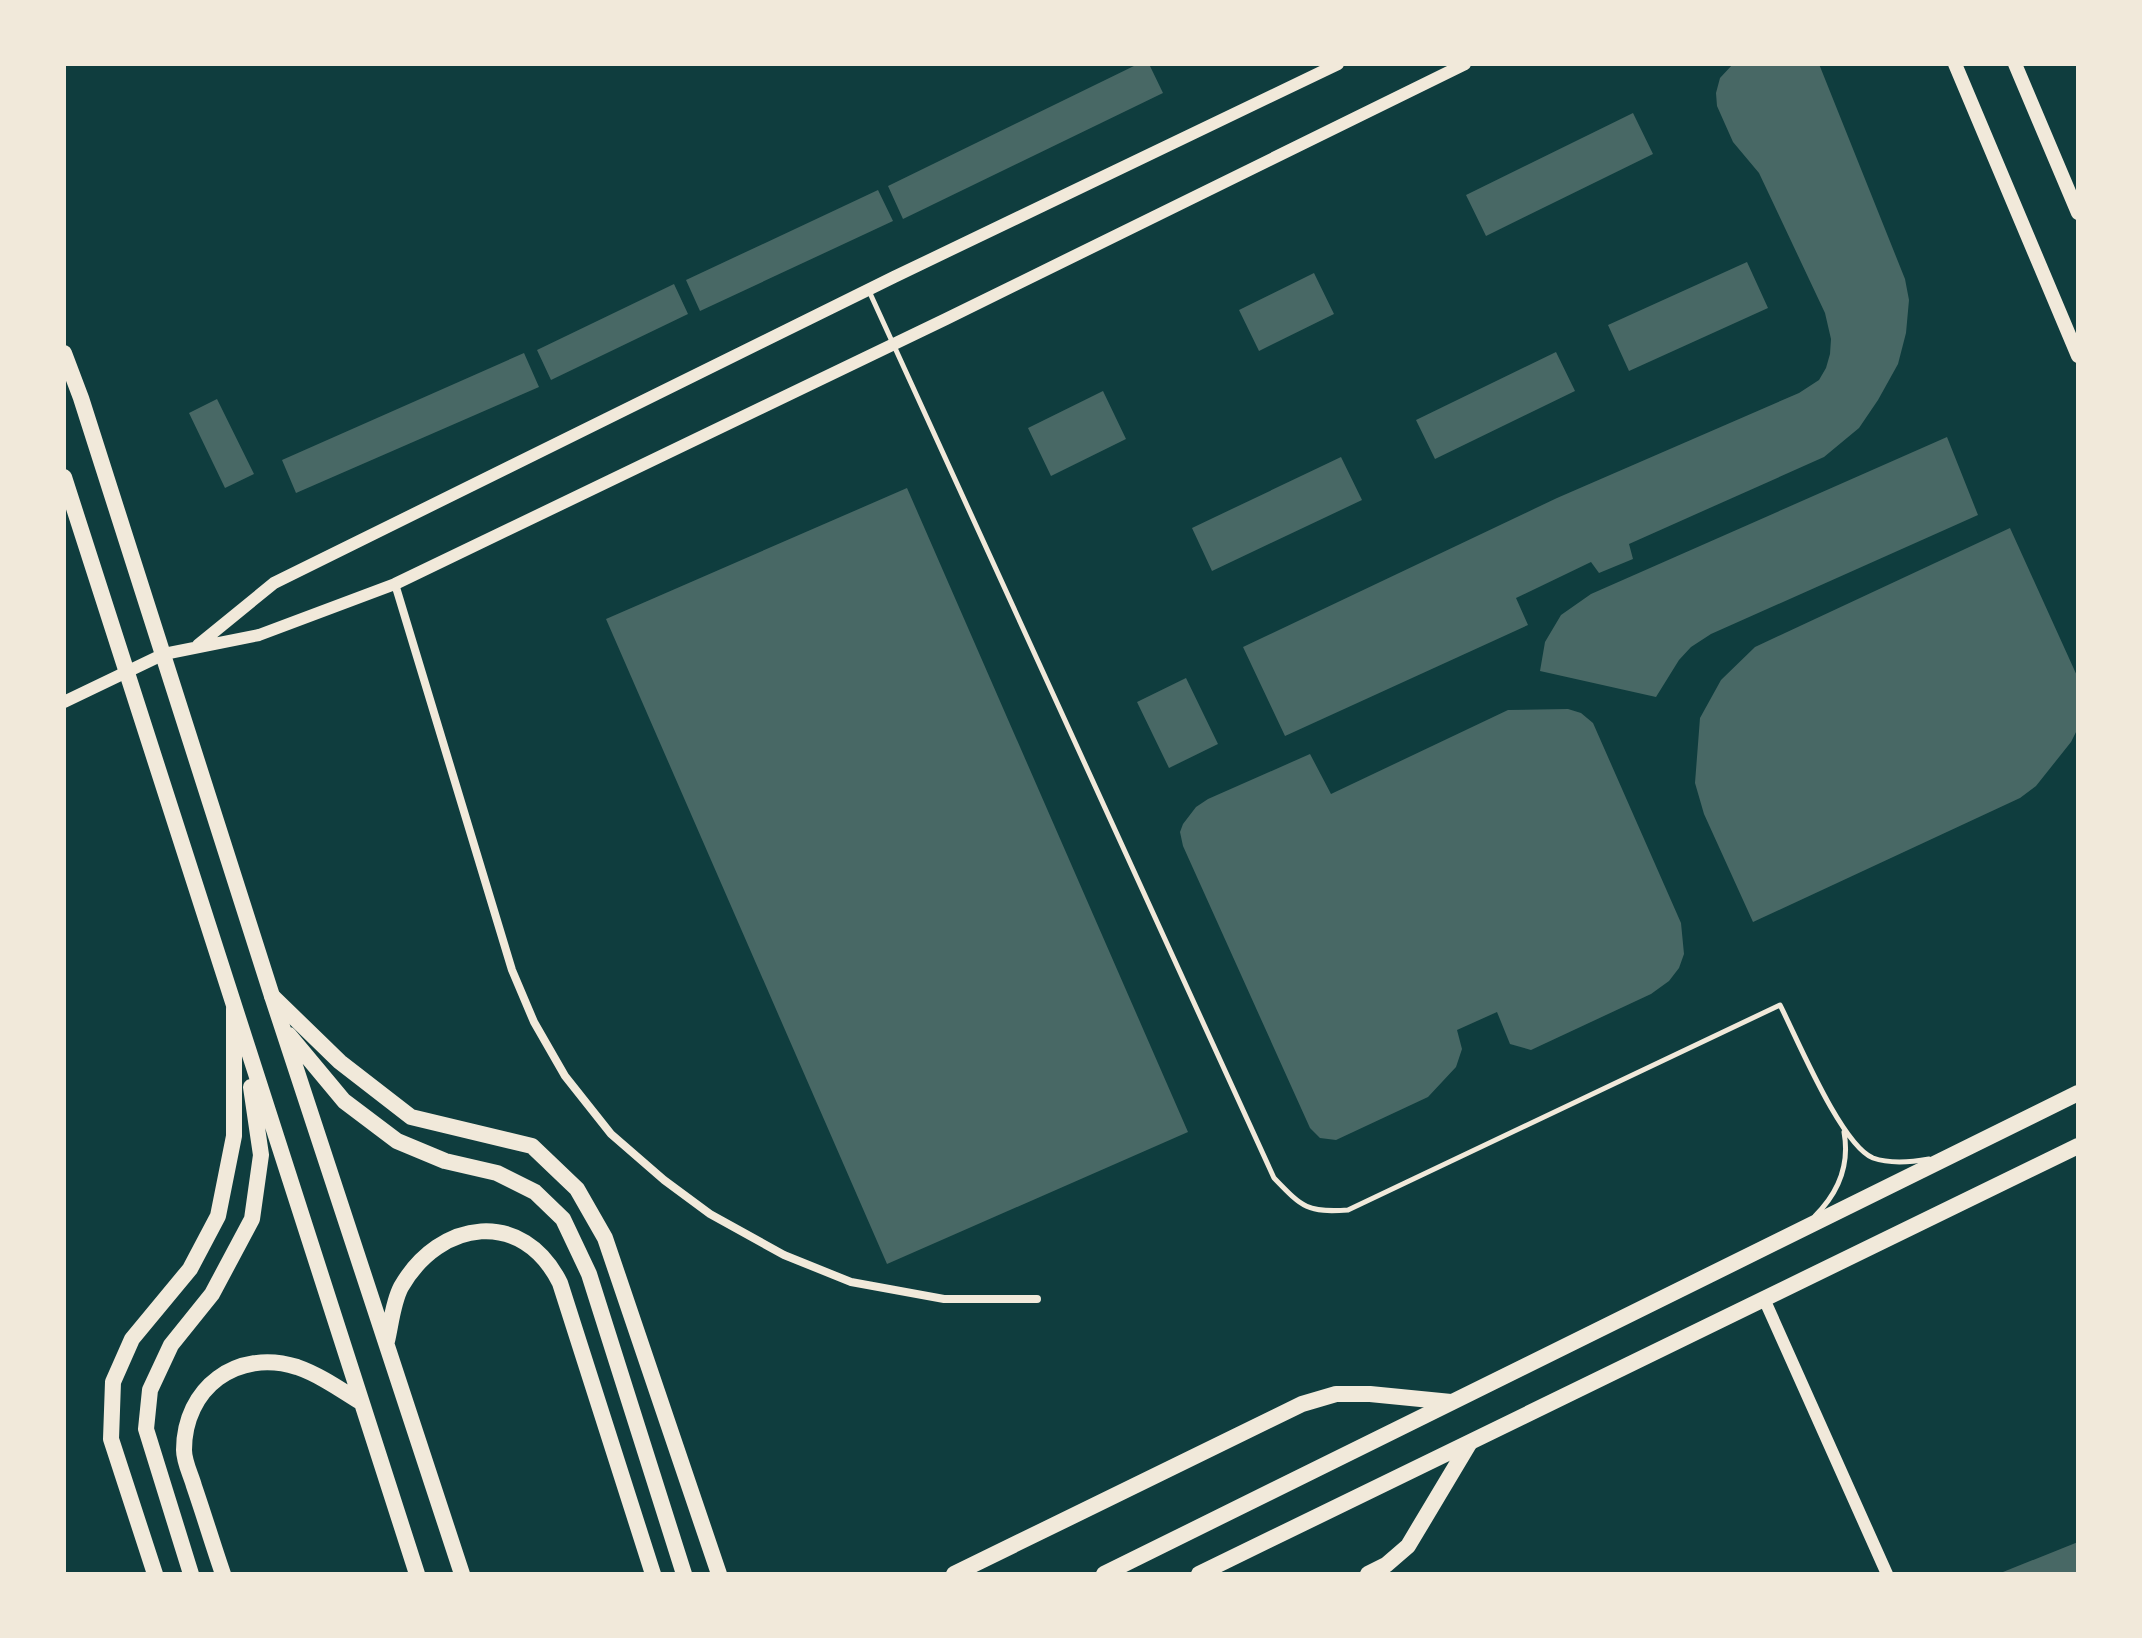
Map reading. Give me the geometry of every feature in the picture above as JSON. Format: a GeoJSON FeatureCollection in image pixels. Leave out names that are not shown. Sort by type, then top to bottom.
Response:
{"type":"FeatureCollection","features":[{"type":"Feature","properties":{"kind":"main road"},"geometry":{"type":"LineString","coordinates":[[1955,64],[2078,356]]}},
{"type":"Feature","properties":{"kind":"main road"},"geometry":{"type":"LineString","coordinates":[[2015,64],[2078,213]]}},
{"type":"Feature","properties":{"kind":"main road"},"geometry":{"type":"LineString","coordinates":[[64,353],[462,1574]]}},
{"type":"Feature","properties":{"kind":"main road"},"geometry":{"type":"LineString","coordinates":[[64,477],[417,1574]]}},
{"type":"Feature","properties":{"kind":"main road"},"geometry":{"type":"LineString","coordinates":[[272,996],[340,1062],[411,1117],[532,1146],[577,1189],[605,1238],[719,1574]]}},
{"type":"Feature","properties":{"kind":"main road"},"geometry":{"type":"LineString","coordinates":[[155,1574],[111,1439],[113,1382],[132,1339],[190,1269],[218,1216],[234,1136],[234,1008]]}},
{"type":"Feature","properties":{"kind":"main road"},"geometry":{"type":"LineString","coordinates":[[282,1028],[344,1101],[397,1141],[445,1161],[497,1173],[535,1192],[563,1219],[589,1274],[684,1574]]}},
{"type":"Feature","properties":{"kind":"main road"},"geometry":{"type":"LineString","coordinates":[[191,1574],[146,1429],[150,1390],[171,1345],[212,1294],[252,1219],[261,1155],[245,1042]]}},
{"type":"Feature","properties":{"kind":"main road"},"geometry":{"type":"LineString","coordinates":[[1104,1574],[2078,1093]]}},
{"type":"Feature","properties":{"kind":"main road"},"geometry":{"type":"LineString","coordinates":[[1199,1574],[2078,1146]]}},
{"type":"Feature","properties":{"kind":"main road"},"geometry":{"type":"LineString","coordinates":[[387,1342],[400,1289],[418,1264],[442,1242],[465,1233],[487,1232],[509,1235],[541,1253],[560,1283],[653,1574]]}},
{"type":"Feature","properties":{"kind":"main road"},"geometry":{"type":"LineString","coordinates":[[223,1574],[184,1454],[186,1426],[199,1394],[223,1374],[258,1361],[296,1367],[327,1381],[362,1403]]}},
{"type":"Feature","properties":{"kind":"main road"},"geometry":{"type":"LineString","coordinates":[[954,1574],[1302,1404],[1336,1394],[1451,1402]]}},
{"type":"Feature","properties":{"kind":"main road"},"geometry":{"type":"LineString","coordinates":[[1368,1574],[1386,1565],[1408,1546],[1469,1444]]}},
{"type":"Feature","properties":{"kind":"street"},"geometry":{"type":"LineString","coordinates":[[195,647],[274,583],[869,290],[1338,64]]}},
{"type":"Feature","properties":{"kind":"street"},"geometry":{"type":"LineString","coordinates":[[64,702],[164,654],[259,635],[395,584],[1465,64]]}},
{"type":"Feature","properties":{"kind":"street"},"geometry":{"type":"LineString","coordinates":[[395,584],[512,970],[534,1022],[565,1076],[611,1134],[664,1180],[710,1214],[784,1255],[851,1282],[944,1299],[1037,1299]]}},
{"type":"Feature","properties":{"kind":"street"},"geometry":{"type":"LineString","coordinates":[[1765,1301],[1887,1574]]}},
{"type":"Feature","properties":{"kind":"lane"},"geometry":{"type":"LineString","coordinates":[[869,290],[1274,1178],[1297,1202],[1319,1212],[1348,1210],[1780,1005],[1843,1127],[1856,1146],[1872,1157],[1915,1162],[1950,1156]]}},
{"type":"Feature","properties":{"kind":"lane"},"geometry":{"type":"LineString","coordinates":[[1796,1232],[1832,1197],[1845,1168],[1847,1149],[1843,1127]]}},
{"type":"Feature","properties":{"kind":"building"},"geometry":{"type":"Polygon","coordinates":[[[1138,64],[1149,64],[1163,93],[903,219],[888,186],[1138,64]]]}},
{"type":"Feature","properties":{"kind":"building"},"geometry":{"type":"Polygon","coordinates":[[[1733,64],[1819,64],[1905,279],[1909,300],[1906,333],[1898,364],[1878,400],[1859,428],[1824,457],[1629,544],[1633,559],[1599,573],[1591,562],[1516,598],[1528,625],[1285,736],[1243,647],[1557,498],[1799,393],[1819,380],[1830,354],[1831,339],[1825,313],[1759,173],[1733,142],[1717,106],[1720,78],[1733,64]]]}},
{"type":"Feature","properties":{"kind":"building"},"geometry":{"type":"Polygon","coordinates":[[[1633,113],[1653,154],[1486,236],[1466,195],[1633,113]]]}},
{"type":"Feature","properties":{"kind":"building"},"geometry":{"type":"Polygon","coordinates":[[[878,190],[893,221],[700,311],[686,280],[878,190]]]}},
{"type":"Feature","properties":{"kind":"building"},"geometry":{"type":"Polygon","coordinates":[[[1747,262],[1768,308],[1629,371],[1608,325],[1747,262]]]}},
{"type":"Feature","properties":{"kind":"building"},"geometry":{"type":"Polygon","coordinates":[[[1314,273],[1334,314],[1259,351],[1239,310],[1314,273]]]}},
{"type":"Feature","properties":{"kind":"building"},"geometry":{"type":"Polygon","coordinates":[[[674,284],[688,314],[551,380],[537,350],[674,284]]]}},
{"type":"Feature","properties":{"kind":"building"},"geometry":{"type":"Polygon","coordinates":[[[1556,352],[1575,391],[1435,459],[1416,420],[1556,352]]]}},
{"type":"Feature","properties":{"kind":"building"},"geometry":{"type":"Polygon","coordinates":[[[524,353],[539,387],[296,493],[282,460],[524,353]]]}},
{"type":"Feature","properties":{"kind":"building"},"geometry":{"type":"Polygon","coordinates":[[[1103,391],[1126,439],[1051,476],[1028,428],[1103,391]]]}},
{"type":"Feature","properties":{"kind":"building"},"geometry":{"type":"Polygon","coordinates":[[[217,399],[254,474],[225,488],[189,413],[217,399]]]}},
{"type":"Feature","properties":{"kind":"building"},"geometry":{"type":"Polygon","coordinates":[[[1947,437],[1978,515],[1711,634],[1691,647],[1679,660],[1656,697],[1540,671],[1545,642],[1561,615],[1591,594],[1947,437]]]}},
{"type":"Feature","properties":{"kind":"building"},"geometry":{"type":"Polygon","coordinates":[[[1341,457],[1362,500],[1212,571],[1192,528],[1341,457]]]}},
{"type":"Feature","properties":{"kind":"building"},"geometry":{"type":"Polygon","coordinates":[[[907,488],[1188,1132],[887,1264],[606,619],[907,488]]]}},
{"type":"Feature","properties":{"kind":"building"},"geometry":{"type":"Polygon","coordinates":[[[2010,528],[2078,678],[2078,728],[2071,742],[2036,786],[2020,798],[1753,922],[1704,814],[1695,783],[1700,718],[1721,680],[1755,647],[2010,528]]]}},
{"type":"Feature","properties":{"kind":"building"},"geometry":{"type":"Polygon","coordinates":[[[1186,678],[1218,744],[1169,768],[1137,702],[1186,678]]]}},
{"type":"Feature","properties":{"kind":"building"},"geometry":{"type":"Polygon","coordinates":[[[1568,709],[1581,713],[1593,723],[1681,923],[1684,954],[1679,968],[1669,981],[1651,994],[1531,1050],[1510,1044],[1497,1012],[1457,1030],[1462,1049],[1456,1067],[1428,1097],[1336,1140],[1320,1138],[1310,1128],[1183,846],[1180,832],[1183,824],[1196,807],[1208,799],[1310,754],[1331,794],[1508,710],[1568,709]]]}},
{"type":"Feature","properties":{"kind":"building"},"geometry":{"type":"Polygon","coordinates":[[[2078,1542],[2078,1574],[1998,1574],[2078,1542]]]}}]}
